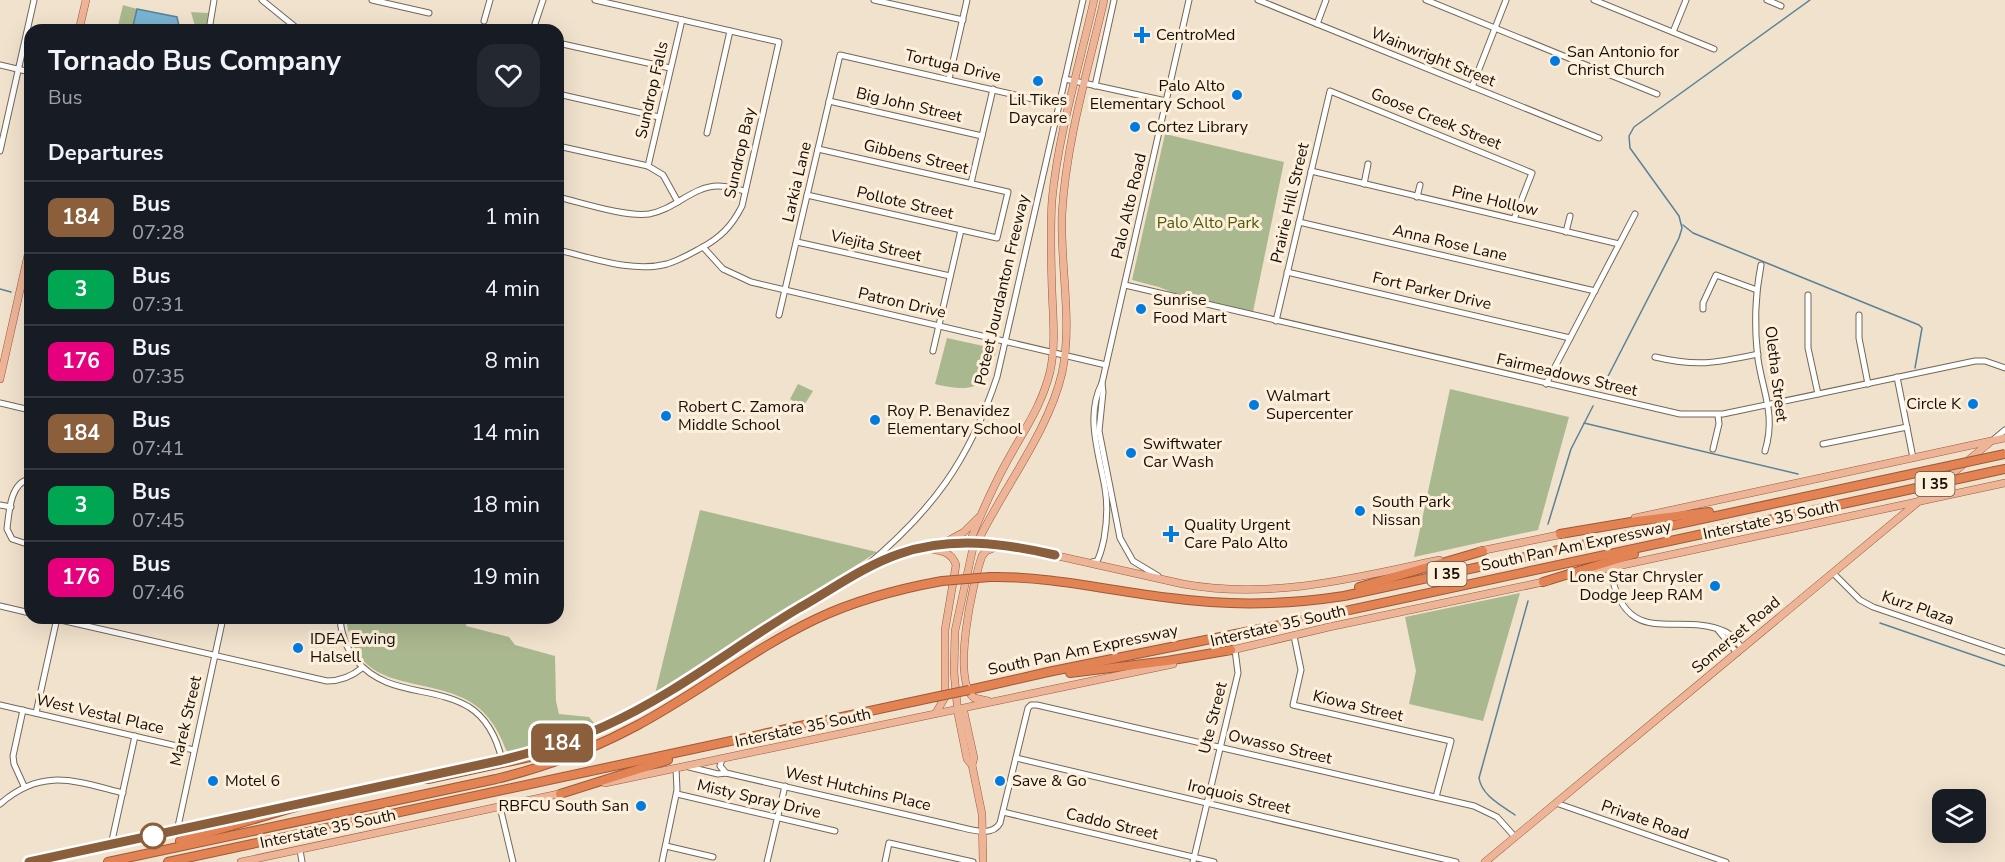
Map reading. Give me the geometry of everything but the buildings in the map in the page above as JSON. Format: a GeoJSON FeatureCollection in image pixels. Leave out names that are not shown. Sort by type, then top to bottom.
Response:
{"type":"FeatureCollection","features":[{"type":"Feature","properties":{"kind":"highway","name":"South Pan Am Expressway"},"geometry":{"type":"LineString","coordinates":[[628,730],[779,638],[829,613],[869,597],[942,581],[990,577],[1037,578],[1197,602],[1255,604],[1303,601],[1344,596],[2005,454]]}},
{"type":"Feature","properties":{"kind":"highway","name":"South Pan Am Expressway"},"geometry":{"type":"LineString","coordinates":[[168,862],[2005,469]]}},
{"type":"Feature","properties":{"kind":"highway"},"geometry":{"type":"LineString","coordinates":[[1560,534],[1637,521],[1752,508]]}},
{"type":"Feature","properties":{"kind":"highway"},"geometry":{"type":"LineString","coordinates":[[1543,582],[1707,534]]}},
{"type":"Feature","properties":{"kind":"highway"},"geometry":{"type":"LineString","coordinates":[[1255,604],[1337,592],[1483,550]]}},
{"type":"Feature","properties":{"kind":"highway"},"geometry":{"type":"LineString","coordinates":[[969,690],[1059,674],[1167,662],[1233,650]]}},
{"type":"Feature","properties":{"kind":"highway"},"geometry":{"type":"LineString","coordinates":[[418,779],[428,779],[587,746],[628,730]]}},
{"type":"Feature","properties":{"kind":"highway","name":"I 35"},"geometry":{"type":"LineString","coordinates":[[108,862],[524,772],[574,756],[628,730]]}},
{"type":"Feature","properties":{"kind":"highway"},"geometry":{"type":"LineString","coordinates":[[560,794],[720,744]]}},
{"type":"Feature","properties":{"kind":"highway"},"geometry":{"type":"LineString","coordinates":[[99,862],[188,839],[309,803]]}},
{"type":"Feature","properties":{"kind":"main road"},"geometry":{"type":"LineString","coordinates":[[80,24],[86,0]]}},
{"type":"Feature","properties":{"kind":"main road","name":"Poteet Jourdanton Freeway"},"geometry":{"type":"LineString","coordinates":[[974,543],[971,539],[980,516],[1035,414],[1044,392],[1053,353],[1051,229],[1053,198],[1061,147],[1094,0]]}},
{"type":"Feature","properties":{"kind":"main road","name":"Poteet Jourdanton Freeway"},"geometry":{"type":"LineString","coordinates":[[982,832],[981,814],[972,765],[968,759],[954,672],[955,631],[974,543],[979,539],[1045,422],[1055,399],[1064,355],[1063,198],[1068,160],[1104,0]]}},
{"type":"Feature","properties":{"kind":"main road"},"geometry":{"type":"LineString","coordinates":[[0,379],[24,273]]}},
{"type":"Feature","properties":{"kind":"main road","name":"Interstate 35 South"},"geometry":{"type":"LineString","coordinates":[[29,862],[502,760],[585,735],[633,712],[852,577],[900,553],[926,547],[974,543],[1000,544],[1201,587],[1267,590],[1308,586],[1360,578],[2005,438]]}},
{"type":"Feature","properties":{"kind":"main road","name":"Somerset Road"},"geometry":{"type":"LineString","coordinates":[[1485,862],[1991,441]]}},
{"type":"Feature","properties":{"kind":"main road","name":"Interstate 35 South"},"geometry":{"type":"LineString","coordinates":[[241,862],[2005,483]]}},
{"type":"Feature","properties":{"kind":"main road"},"geometry":{"type":"LineString","coordinates":[[939,545],[957,537],[980,516]]}},
{"type":"Feature","properties":{"kind":"main road"},"geometry":{"type":"LineString","coordinates":[[986,524],[989,536],[1000,544],[986,551],[982,556],[969,609],[964,643],[965,677],[970,694],[978,699],[993,702]]}},
{"type":"Feature","properties":{"kind":"main road"},"geometry":{"type":"LineString","coordinates":[[926,547],[946,552],[956,565],[945,630],[945,697],[939,712],[963,722],[977,705]]}},
{"type":"Feature","properties":{"kind":"main road"},"geometry":{"type":"LineString","coordinates":[[982,832],[983,862]]}},
{"type":"Feature","properties":{"kind":"street"},"geometry":{"type":"LineString","coordinates":[[29,24],[34,0]]}},
{"type":"Feature","properties":{"kind":"street"},"geometry":{"type":"LineString","coordinates":[[210,24],[214,0]]}},
{"type":"Feature","properties":{"kind":"street"},"geometry":{"type":"LineString","coordinates":[[262,0],[292,24]]}},
{"type":"Feature","properties":{"kind":"street"},"geometry":{"type":"LineString","coordinates":[[372,0],[392,2],[429,13]]}},
{"type":"Feature","properties":{"kind":"street"},"geometry":{"type":"LineString","coordinates":[[484,21],[490,0]]}},
{"type":"Feature","properties":{"kind":"street"},"geometry":{"type":"LineString","coordinates":[[535,24],[543,0]]}},
{"type":"Feature","properties":{"kind":"street"},"geometry":{"type":"LineString","coordinates":[[595,0],[730,31],[707,133]]}},
{"type":"Feature","properties":{"kind":"street"},"geometry":{"type":"LineString","coordinates":[[874,0],[963,20]]}},
{"type":"Feature","properties":{"kind":"street"},"geometry":{"type":"LineString","coordinates":[[908,8],[909,0]]}},
{"type":"Feature","properties":{"kind":"street"},"geometry":{"type":"LineString","coordinates":[[949,79],[967,0]]}},
{"type":"Feature","properties":{"kind":"street","name":"Poteet Jourdanton Freeway"},"geometry":{"type":"LineString","coordinates":[[852,577],[910,526],[949,481],[984,415],[997,377],[1083,0]]}},
{"type":"Feature","properties":{"kind":"street"},"geometry":{"type":"LineString","coordinates":[[1095,86],[1114,0]]}},
{"type":"Feature","properties":{"kind":"street","name":"Palo Alto Road"},"geometry":{"type":"LineString","coordinates":[[1090,563],[1099,559],[1107,515],[1105,487],[1094,431],[1096,396],[1102,383],[1189,0]]}},
{"type":"Feature","properties":{"kind":"street","name":"Wainwright Street"},"geometry":{"type":"LineString","coordinates":[[1258,0],[1599,138]]}},
{"type":"Feature","properties":{"kind":"street"},"geometry":{"type":"LineString","coordinates":[[1317,24],[1326,0]]}},
{"type":"Feature","properties":{"kind":"street"},"geometry":{"type":"LineString","coordinates":[[1426,0],[1657,94]]}},
{"type":"Feature","properties":{"kind":"street"},"geometry":{"type":"LineString","coordinates":[[1472,87],[1506,0]]}},
{"type":"Feature","properties":{"kind":"street"},"geometry":{"type":"LineString","coordinates":[[1594,0],[1714,48]]}},
{"type":"Feature","properties":{"kind":"street"},"geometry":{"type":"LineString","coordinates":[[1673,32],[1686,0]]}},
{"type":"Feature","properties":{"kind":"street"},"geometry":{"type":"LineString","coordinates":[[1767,0],[1781,6]]}},
{"type":"Feature","properties":{"kind":"street","name":"Sundrop Falls"},"geometry":{"type":"LineString","coordinates":[[648,166],[682,20]]}},
{"type":"Feature","properties":{"kind":"street","name":"Sundrop Bay"},"geometry":{"type":"LineString","coordinates":[[564,251],[626,265],[650,267],[674,262],[703,247],[720,237],[733,224],[742,206],[779,42],[730,31]]}},
{"type":"Feature","properties":{"kind":"street"},"geometry":{"type":"LineString","coordinates":[[564,44],[670,68]]}},
{"type":"Feature","properties":{"kind":"street"},"geometry":{"type":"LineString","coordinates":[[0,151],[24,46]]}},
{"type":"Feature","properties":{"kind":"street","name":"Tortuga Drive"},"geometry":{"type":"LineString","coordinates":[[840,55],[1059,105]]}},
{"type":"Feature","properties":{"kind":"street","name":"Larkia Lane"},"geometry":{"type":"LineString","coordinates":[[779,315],[840,55]]}},
{"type":"Feature","properties":{"kind":"street"},"geometry":{"type":"LineString","coordinates":[[0,65],[24,70]]}},
{"type":"Feature","properties":{"kind":"street"},"geometry":{"type":"LineString","coordinates":[[1065,79],[1166,101]]}},
{"type":"Feature","properties":{"kind":"street"},"geometry":{"type":"LineString","coordinates":[[971,183],[993,89]]}},
{"type":"Feature","properties":{"kind":"street","name":"Prairie Hill Street"},"geometry":{"type":"LineString","coordinates":[[1276,321],[1330,91]]}},
{"type":"Feature","properties":{"kind":"street","name":"Goose Creek Street"},"geometry":{"type":"LineString","coordinates":[[1330,91],[1532,173],[1514,219]]}},
{"type":"Feature","properties":{"kind":"street"},"geometry":{"type":"LineString","coordinates":[[564,95],[659,117]]}},
{"type":"Feature","properties":{"kind":"street","name":"Big John Street"},"geometry":{"type":"LineString","coordinates":[[829,101],[982,136]]}},
{"type":"Feature","properties":{"kind":"street"},"geometry":{"type":"LineString","coordinates":[[564,147],[648,166],[663,175],[678,202]]}},
{"type":"Feature","properties":{"kind":"street","name":"Gibbens Street"},"geometry":{"type":"LineString","coordinates":[[818,148],[1008,192],[997,238]]}},
{"type":"Feature","properties":{"kind":"street"},"geometry":{"type":"LineString","coordinates":[[1364,184],[1368,165]]}},
{"type":"Feature","properties":{"kind":"street","name":"Pine Hollow"},"geometry":{"type":"LineString","coordinates":[[1311,171],[1619,244]]}},
{"type":"Feature","properties":{"kind":"street"},"geometry":{"type":"LineString","coordinates":[[1417,197],[1420,185]]}},
{"type":"Feature","properties":{"kind":"street"},"geometry":{"type":"LineString","coordinates":[[564,198],[637,214],[658,212],[712,186],[745,191]]}},
{"type":"Feature","properties":{"kind":"street","name":"Pollote Street"},"geometry":{"type":"LineString","coordinates":[[807,195],[997,238]]}},
{"type":"Feature","properties":{"kind":"street"},"geometry":{"type":"LineString","coordinates":[[1546,384],[1635,214]]}},
{"type":"Feature","properties":{"kind":"street"},"geometry":{"type":"LineString","coordinates":[[1566,231],[1570,216]]}},
{"type":"Feature","properties":{"kind":"street","name":"Anna Rose Lane"},"geometry":{"type":"LineString","coordinates":[[1299,222],[1595,291]]}},
{"type":"Feature","properties":{"kind":"street"},"geometry":{"type":"LineString","coordinates":[[933,351],[961,230]]}},
{"type":"Feature","properties":{"kind":"street","name":"Viejita Street"},"geometry":{"type":"LineString","coordinates":[[797,242],[950,276]]}},
{"type":"Feature","properties":{"kind":"street","name":"Patron Drive"},"geometry":{"type":"LineString","coordinates":[[703,247],[715,262],[732,274],[751,282],[1106,365]]}},
{"type":"Feature","properties":{"kind":"street","name":"Oletha Street"},"geometry":{"type":"LineString","coordinates":[[1761,265],[1755,326],[1771,424],[1765,451]]}},
{"type":"Feature","properties":{"kind":"street","name":"Fort Parker Drive"},"geometry":{"type":"LineString","coordinates":[[1287,272],[1570,338]]}},
{"type":"Feature","properties":{"kind":"street"},"geometry":{"type":"LineString","coordinates":[[1703,309],[1703,303],[1716,274],[1757,290]]}},
{"type":"Feature","properties":{"kind":"street","name":"Fairmeadows Street"},"geometry":{"type":"LineString","coordinates":[[1125,285],[1668,413],[1718,415],[1975,361],[1985,361],[2005,368]]}},
{"type":"Feature","properties":{"kind":"street"},"geometry":{"type":"LineString","coordinates":[[1808,295],[1808,348],[1818,394]]}},
{"type":"Feature","properties":{"kind":"street"},"geometry":{"type":"LineString","coordinates":[[1859,315],[1859,338],[1868,384]]}},
{"type":"Feature","properties":{"kind":"street"},"geometry":{"type":"LineString","coordinates":[[1655,357],[1680,363],[1702,364],[1758,354]]}},
{"type":"Feature","properties":{"kind":"street"},"geometry":{"type":"LineString","coordinates":[[1897,377],[1913,458]]}},
{"type":"Feature","properties":{"kind":"street","name":"Palo Alto Road"},"geometry":{"type":"LineString","coordinates":[[1102,383],[1099,431],[1120,538],[1133,561],[1165,579]]}},
{"type":"Feature","properties":{"kind":"street"},"geometry":{"type":"LineString","coordinates":[[0,404],[24,409]]}},
{"type":"Feature","properties":{"kind":"street"},"geometry":{"type":"LineString","coordinates":[[1713,449],[1719,424],[1718,415]]}},
{"type":"Feature","properties":{"kind":"street"},"geometry":{"type":"LineString","coordinates":[[1823,444],[1907,427]]}},
{"type":"Feature","properties":{"kind":"street","name":"Somerset Road"},"geometry":{"type":"LineString","coordinates":[[1991,441],[2005,430]]}},
{"type":"Feature","properties":{"kind":"street"},"geometry":{"type":"LineString","coordinates":[[24,480],[16,486],[7,530],[17,542],[24,544]]}},
{"type":"Feature","properties":{"kind":"street"},"geometry":{"type":"LineString","coordinates":[[0,505],[11,507]]}},
{"type":"Feature","properties":{"kind":"street"},"geometry":{"type":"LineString","coordinates":[[1610,568],[1616,592],[1626,608],[1639,618],[1660,625],[1705,626],[1717,629],[1739,651]]}},
{"type":"Feature","properties":{"kind":"street","name":"Kurz Plaza"},"geometry":{"type":"LineString","coordinates":[[1833,573],[1860,600],[1873,607],[2005,652]]}},
{"type":"Feature","properties":{"kind":"street"},"geometry":{"type":"LineString","coordinates":[[0,606],[24,612]]}},
{"type":"Feature","properties":{"kind":"street"},"geometry":{"type":"LineString","coordinates":[[36,713],[55,624]]}},
{"type":"Feature","properties":{"kind":"street"},"geometry":{"type":"LineString","coordinates":[[81,624],[327,681],[351,676],[362,668]]}},
{"type":"Feature","properties":{"kind":"street","name":"Marek Street"},"geometry":{"type":"LineString","coordinates":[[177,831],[222,624]]}},
{"type":"Feature","properties":{"kind":"street"},"geometry":{"type":"LineString","coordinates":[[341,624],[347,646],[362,668],[385,683],[443,697],[470,708],[492,732],[502,760]]}},
{"type":"Feature","properties":{"kind":"street","name":"Kiowa Street"},"geometry":{"type":"LineString","coordinates":[[1294,636],[1300,674],[1293,705],[1451,741],[1436,796]]}},
{"type":"Feature","properties":{"kind":"street","name":"Ute Street"},"geometry":{"type":"LineString","coordinates":[[1194,860],[1238,673],[1233,650]]}},
{"type":"Feature","properties":{"kind":"street","name":"West Vestal Place"},"geometry":{"type":"LineString","coordinates":[[0,705],[194,750]]}},
{"type":"Feature","properties":{"kind":"street","name":"Owasso Street"},"geometry":{"type":"LineString","coordinates":[[1016,758],[1029,706],[1037,705],[1436,796],[1486,810],[1515,837]]}},
{"type":"Feature","properties":{"kind":"street"},"geometry":{"type":"LineString","coordinates":[[23,710],[13,756],[24,786]]}},
{"type":"Feature","properties":{"kind":"street"},"geometry":{"type":"LineString","coordinates":[[111,845],[135,736]]}},
{"type":"Feature","properties":{"kind":"street"},"geometry":{"type":"LineString","coordinates":[[982,832],[998,827],[1016,758]]}},
{"type":"Feature","properties":{"kind":"street","name":"Iroquois Street"},"geometry":{"type":"LineString","coordinates":[[1016,758],[1456,862]]}},
{"type":"Feature","properties":{"kind":"street"},"geometry":{"type":"LineString","coordinates":[[722,759],[720,766],[726,773]]}},
{"type":"Feature","properties":{"kind":"street","name":"West Hutchins Place"},"geometry":{"type":"LineString","coordinates":[[687,766],[785,786],[982,832]]}},
{"type":"Feature","properties":{"kind":"street"},"geometry":{"type":"LineString","coordinates":[[662,862],[677,794],[676,768]]}},
{"type":"Feature","properties":{"kind":"street"},"geometry":{"type":"LineString","coordinates":[[0,804],[24,786],[43,780],[63,780],[123,793]]}},
{"type":"Feature","properties":{"kind":"street"},"geometry":{"type":"LineString","coordinates":[[767,862],[785,786]]}},
{"type":"Feature","properties":{"kind":"street","name":"Misty Spray Drive"},"geometry":{"type":"LineString","coordinates":[[677,794],[835,831]]}},
{"type":"Feature","properties":{"kind":"street","name":"Private Road"},"geometry":{"type":"LineString","coordinates":[[1556,803],[1726,862]]}},
{"type":"Feature","properties":{"kind":"street"},"geometry":{"type":"LineString","coordinates":[[500,807],[513,862]]}},
{"type":"Feature","properties":{"kind":"street","name":"Caddo Street"},"geometry":{"type":"LineString","coordinates":[[1003,813],[1194,860],[1214,862]]}},
{"type":"Feature","properties":{"kind":"street"},"geometry":{"type":"LineString","coordinates":[[885,862],[889,843],[973,862]]}},
{"type":"Feature","properties":{"kind":"street"},"geometry":{"type":"LineString","coordinates":[[666,846],[713,857]]}},
{"type":"Feature","properties":{"kind":"street"},"geometry":{"type":"LineString","coordinates":[[300,850],[302,862]]}},
{"type":"Feature","properties":{"kind":"green space"},"geometry":{"type":"Polygon","coordinates":[[[123,5],[137,9],[133,24],[118,24],[123,5]]]}},
{"type":"Feature","properties":{"kind":"green space"},"geometry":{"type":"Polygon","coordinates":[[[191,12],[208,13],[207,24],[194,24],[191,12]]]}},
{"type":"Feature","properties":{"kind":"green space","name":"Palo Alto Park"},"geometry":{"type":"Polygon","coordinates":[[[1165,134],[1284,162],[1253,312],[1132,280],[1165,134]]]}},
{"type":"Feature","properties":{"kind":"green space"},"geometry":{"type":"Polygon","coordinates":[[[947,338],[997,349],[988,372],[977,384],[961,388],[935,384],[947,338]]]}},
{"type":"Feature","properties":{"kind":"green space"},"geometry":{"type":"Polygon","coordinates":[[[798,384],[813,391],[803,407],[790,399],[798,384]]]}},
{"type":"Feature","properties":{"kind":"green space"},"geometry":{"type":"Polygon","coordinates":[[[1450,389],[1569,417],[1538,530],[1414,557],[1450,389]]]}},
{"type":"Feature","properties":{"kind":"green space"},"geometry":{"type":"Polygon","coordinates":[[[700,510],[877,552],[655,694],[700,510]]]}},
{"type":"Feature","properties":{"kind":"green space"},"geometry":{"type":"Polygon","coordinates":[[[1520,593],[1483,721],[1409,704],[1416,671],[1405,617],[1520,593]]]}},
{"type":"Feature","properties":{"kind":"green space"},"geometry":{"type":"Polygon","coordinates":[[[348,624],[466,624],[466,626],[509,637],[515,645],[555,656],[556,701],[559,714],[589,717],[594,723],[512,754],[506,750],[490,720],[471,702],[444,691],[390,677],[374,670],[361,658],[352,642],[348,624]]]}},
{"type":"Feature","properties":{"kind":"water"},"geometry":{"type":"Polygon","coordinates":[[[137,9],[177,17],[179,24],[133,24],[137,9]]]}},
{"type":"Feature","properties":{"kind":"waterway"},"geometry":{"type":"LineString","coordinates":[[1601,390],[1682,228],[1679,216],[1630,148],[1629,136],[1634,127],[1810,0]]}},
{"type":"Feature","properties":{"kind":"waterway"},"geometry":{"type":"LineString","coordinates":[[1683,225],[1693,233],[1919,325],[1922,328],[1915,368]]}},
{"type":"Feature","properties":{"kind":"waterway"},"geometry":{"type":"LineString","coordinates":[[0,289],[11,292]]}},
{"type":"Feature","properties":{"kind":"waterway"},"geometry":{"type":"LineString","coordinates":[[1548,524],[1571,449],[1593,406]]}},
{"type":"Feature","properties":{"kind":"waterway"},"geometry":{"type":"LineString","coordinates":[[1584,423],[1798,474]]}},
{"type":"Feature","properties":{"kind":"waterway"},"geometry":{"type":"LineString","coordinates":[[1515,815],[1488,795],[1479,778],[1528,601]]}},
{"type":"Feature","properties":{"kind":"waterway"},"geometry":{"type":"LineString","coordinates":[[1880,623],[2005,666]]}},
{"type":"Feature","properties":{"kind":"bus line","name":"184"},"geometry":{"type":"LineString","coordinates":[[29,862],[502,760],[566,742],[633,712],[852,577],[900,553],[930,546],[985,542],[1033,549],[1055,555]]}},
{"type":"Feature","properties":{"kind":"place","name":"CentroMed"},"geometry":{"type":"Point","coordinates":[1142,35]}},
{"type":"Feature","properties":{"kind":"place","name":"San Antonio for Christ Church"},"geometry":{"type":"Point","coordinates":[1555,61]}},
{"type":"Feature","properties":{"kind":"place","name":"Lil Tikes Daycare"},"geometry":{"type":"Point","coordinates":[1038,81]}},
{"type":"Feature","properties":{"kind":"place","name":"Palo Alto Elementary School"},"geometry":{"type":"Point","coordinates":[1237,95]}},
{"type":"Feature","properties":{"kind":"place","name":"Cortez Library"},"geometry":{"type":"Point","coordinates":[1135,127]}},
{"type":"Feature","properties":{"kind":"place","name":"Sunrise Food Mart"},"geometry":{"type":"Point","coordinates":[1141,309]}},
{"type":"Feature","properties":{"kind":"place","name":"Circle K"},"geometry":{"type":"Point","coordinates":[1973,404]}},
{"type":"Feature","properties":{"kind":"place","name":"Walmart Supercenter"},"geometry":{"type":"Point","coordinates":[1254,405]}},
{"type":"Feature","properties":{"kind":"place","name":"Robert C. Zamora Middle School"},"geometry":{"type":"Point","coordinates":[666,416]}},
{"type":"Feature","properties":{"kind":"place","name":"Roy P. Benavidez Elementary School"},"geometry":{"type":"Point","coordinates":[875,420]}},
{"type":"Feature","properties":{"kind":"place","name":"Swiftwater Car Wash"},"geometry":{"type":"Point","coordinates":[1131,453]}},
{"type":"Feature","properties":{"kind":"place","name":"South Park Nissan"},"geometry":{"type":"Point","coordinates":[1360,511]}},
{"type":"Feature","properties":{"kind":"place","name":"Quality Urgent Care Palo Alto"},"geometry":{"type":"Point","coordinates":[1171,534]}},
{"type":"Feature","properties":{"kind":"place","name":"Lone Star Chrysler Dodge Jeep RAM"},"geometry":{"type":"Point","coordinates":[1715,586]}},
{"type":"Feature","properties":{"kind":"place","name":"IDEA Ewing Halsell"},"geometry":{"type":"Point","coordinates":[298,648]}},
{"type":"Feature","properties":{"kind":"place","name":"Motel 6"},"geometry":{"type":"Point","coordinates":[213,781]}},
{"type":"Feature","properties":{"kind":"place","name":"Save & Go"},"geometry":{"type":"Point","coordinates":[1000,781]}},
{"type":"Feature","properties":{"kind":"place","name":"RBFCU South San"},"geometry":{"type":"Point","coordinates":[641,806]}}]}
